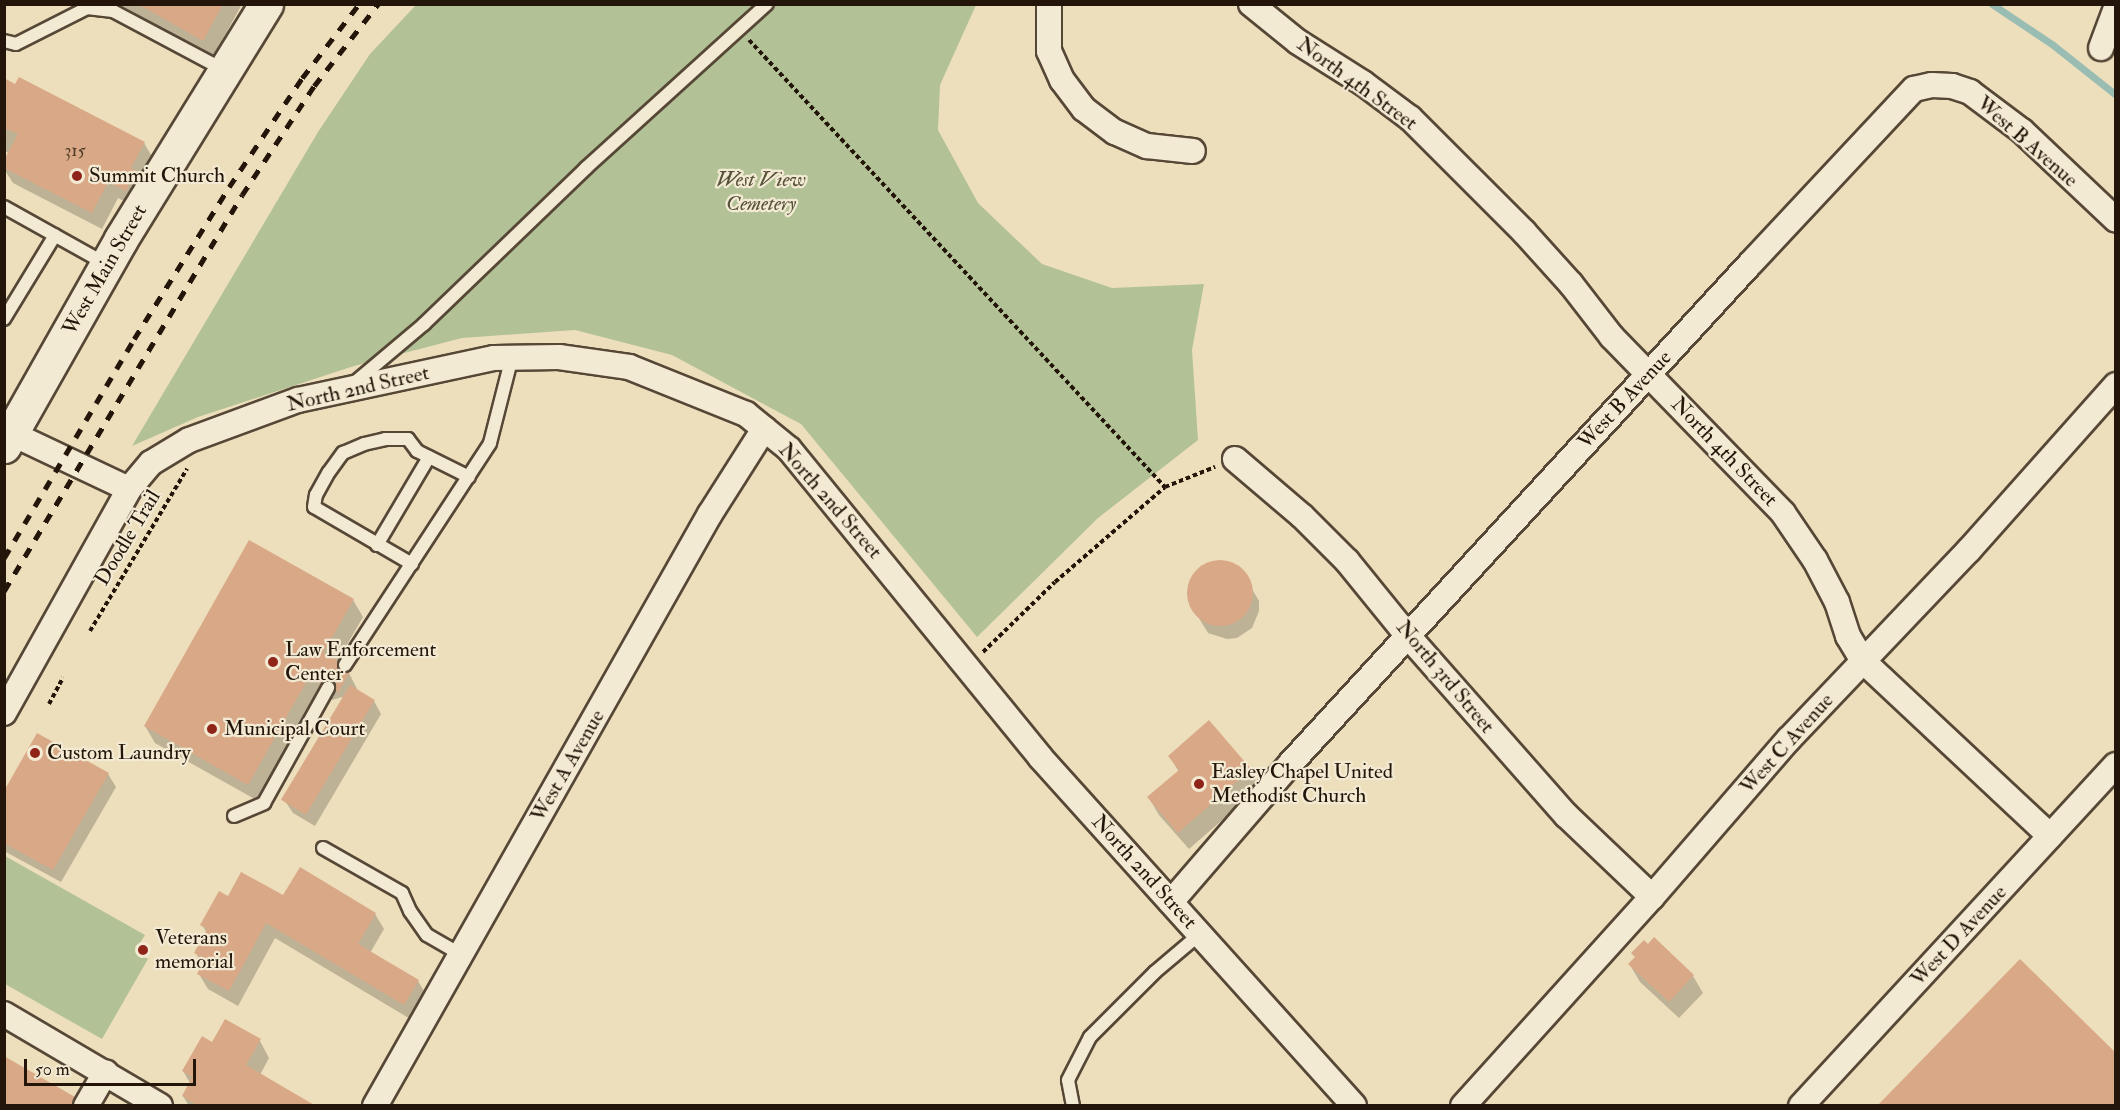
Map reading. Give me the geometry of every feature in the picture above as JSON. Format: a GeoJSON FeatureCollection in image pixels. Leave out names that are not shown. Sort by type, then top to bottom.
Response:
{"type":"FeatureCollection","features":[{"type":"Feature","properties":{"kind":"main road","name":"West Main Street"},"geometry":{"type":"LineString","coordinates":[[7,436],[106,265],[266,4]]}},
{"type":"Feature","properties":{"kind":"street"},"geometry":{"type":"LineString","coordinates":[[1049,4],[1048,51],[1062,80],[1084,109],[1115,132],[1148,146],[1193,151]]}},
{"type":"Feature","properties":{"kind":"street","name":"North 4th Street"},"geometry":{"type":"LineString","coordinates":[[1251,4],[1298,42],[1363,83],[1410,118],[1524,232],[1571,284],[1612,338],[1783,513],[1815,560],[1837,602],[1848,636],[1863,661],[2050,836]]}},
{"type":"Feature","properties":{"kind":"street"},"geometry":{"type":"LineString","coordinates":[[2101,48],[2115,8]]}},
{"type":"Feature","properties":{"kind":"street","name":"West B Avenue"},"geometry":{"type":"LineString","coordinates":[[1171,902],[1290,764],[1914,90],[1932,85],[1952,86],[1970,92],[2022,131],[2115,220]]}},
{"type":"Feature","properties":{"kind":"street","name":"North 2nd Street"},"geometry":{"type":"LineString","coordinates":[[4,713],[129,489],[151,464],[189,440],[298,400],[494,358],[559,357],[628,367],[746,414],[796,457],[1040,757],[1354,1106]]}},
{"type":"Feature","properties":{"kind":"street","name":"West C Avenue"},"geometry":{"type":"LineString","coordinates":[[1463,1106],[1652,897],[1789,739],[1969,550],[2115,385]]}},
{"type":"Feature","properties":{"kind":"street","name":"West A Avenue"},"geometry":{"type":"LineString","coordinates":[[375,1106],[710,514],[764,429]]}},
{"type":"Feature","properties":{"kind":"street"},"geometry":{"type":"LineString","coordinates":[[7,436],[129,489]]}},
{"type":"Feature","properties":{"kind":"street","name":"North 3rd Street"},"geometry":{"type":"LineString","coordinates":[[1235,459],[1302,516],[1347,561],[1408,636],[1566,816],[1652,897]]}},
{"type":"Feature","properties":{"kind":"street","name":"West D Avenue"},"geometry":{"type":"LineString","coordinates":[[1801,1106],[2115,765]]}},
{"type":"Feature","properties":{"kind":"street"},"geometry":{"type":"LineString","coordinates":[[4,1014],[106,1072],[160,1106]]}},
{"type":"Feature","properties":{"kind":"street"},"geometry":{"type":"LineString","coordinates":[[86,1106],[106,1072]]}},
{"type":"Feature","properties":{"kind":"lane"},"geometry":{"type":"LineString","coordinates":[[344,391],[424,324],[586,168],[767,4]]}},
{"type":"Feature","properties":{"kind":"lane"},"geometry":{"type":"LineString","coordinates":[[4,41],[16,44],[87,8],[113,11],[225,71]]}},
{"type":"Feature","properties":{"kind":"lane"},"geometry":{"type":"LineString","coordinates":[[4,207],[106,265]]}},
{"type":"Feature","properties":{"kind":"lane"},"geometry":{"type":"LineString","coordinates":[[4,319],[55,235]]}},
{"type":"Feature","properties":{"kind":"lane"},"geometry":{"type":"LineString","coordinates":[[345,665],[490,443],[512,357]]}},
{"type":"Feature","properties":{"kind":"lane"},"geometry":{"type":"LineString","coordinates":[[412,564],[314,507],[316,495],[329,472],[343,453],[385,439],[408,439],[417,451],[469,477]]}},
{"type":"Feature","properties":{"kind":"lane"},"geometry":{"type":"LineString","coordinates":[[377,545],[429,457]]}},
{"type":"Feature","properties":{"kind":"lane"},"geometry":{"type":"LineString","coordinates":[[234,816],[264,803],[328,688]]}},
{"type":"Feature","properties":{"kind":"lane"},"geometry":{"type":"LineString","coordinates":[[323,848],[402,893],[410,912],[427,935],[461,955]]}},
{"type":"Feature","properties":{"kind":"lane"},"geometry":{"type":"LineString","coordinates":[[1073,1106],[1068,1080],[1090,1037],[1155,972],[1200,934]]}},
{"type":"Feature","properties":{"kind":"path"},"geometry":{"type":"LineString","coordinates":[[740,29],[1165,487]]}},
{"type":"Feature","properties":{"kind":"path"},"geometry":{"type":"LineString","coordinates":[[968,667],[1055,582],[1165,487],[1235,459]]}},
{"type":"Feature","properties":{"kind":"path","name":"Doodle Trail"},"geometry":{"type":"LineString","coordinates":[[90,631],[192,461]]}},
{"type":"Feature","properties":{"kind":"path"},"geometry":{"type":"LineString","coordinates":[[49,704],[63,678]]}},
{"type":"Feature","properties":{"kind":"green space","name":"West View Cemetery"},"geometry":{"type":"Polygon","coordinates":[[[416,5],[976,5],[940,85],[938,130],[978,203],[1042,264],[1112,288],[1204,284],[1192,350],[1198,440],[1098,518],[977,637],[801,424],[672,355],[575,330],[462,338],[354,366],[198,417],[132,446],[318,132],[370,54],[416,5]]]}},
{"type":"Feature","properties":{"kind":"green space"},"geometry":{"type":"Polygon","coordinates":[[[5,856],[145,935],[135,951],[148,959],[102,1039],[5,984],[5,856]]]}},
{"type":"Feature","properties":{"kind":"building"},"geometry":{"type":"Polygon","coordinates":[[[138,4],[223,4],[203,41],[138,4]]]}},
{"type":"Feature","properties":{"kind":"building"},"geometry":{"type":"Polygon","coordinates":[[[19,77],[145,142],[131,168],[136,171],[126,191],[108,182],[92,213],[4,168],[4,160],[18,134],[4,128],[4,78],[15,84],[19,77]]]}},
{"type":"Feature","properties":{"kind":"building","name":"Law Enforcement Center"},"geometry":{"type":"Polygon","coordinates":[[[249,540],[354,599],[323,653],[338,661],[340,672],[350,671],[338,693],[332,681],[327,680],[321,684],[309,677],[248,785],[144,726],[249,540]]]}},
{"type":"Feature","properties":{"kind":"building"},"geometry":{"type":"Polygon","coordinates":[[[1226,560],[1244,569],[1251,580],[1253,593],[1251,606],[1244,617],[1233,624],[1214,626],[1196,617],[1189,606],[1187,587],[1196,569],[1207,562],[1226,560]]]}},
{"type":"Feature","properties":{"kind":"building"},"geometry":{"type":"Polygon","coordinates":[[[350,685],[375,700],[306,815],[281,800],[350,685]]]}},
{"type":"Feature","properties":{"kind":"building","name":"Easley Chapel United Methodist Church"},"geometry":{"type":"Polygon","coordinates":[[[1209,720],[1251,769],[1178,833],[1147,797],[1179,770],[1168,756],[1209,720]]]}},
{"type":"Feature","properties":{"kind":"building"},"geometry":{"type":"Polygon","coordinates":[[[37,733],[109,773],[53,870],[4,843],[4,791],[37,733]]]}},
{"type":"Feature","properties":{"kind":"building"},"geometry":{"type":"Polygon","coordinates":[[[300,867],[376,913],[358,944],[419,980],[404,1005],[266,923],[229,991],[197,974],[205,959],[194,953],[207,929],[200,925],[219,891],[228,896],[241,872],[283,895],[300,867]]]}},
{"type":"Feature","properties":{"kind":"building"},"geometry":{"type":"Polygon","coordinates":[[[1654,937],[1694,975],[1669,1002],[1628,964],[1635,957],[1631,953],[1644,940],[1648,944],[1654,937]]]}},
{"type":"Feature","properties":{"kind":"building"},"geometry":{"type":"Polygon","coordinates":[[[2020,959],[2115,1052],[2115,1106],[1877,1106],[2020,959]]]}},
{"type":"Feature","properties":{"kind":"building"},"geometry":{"type":"Polygon","coordinates":[[[225,1019],[261,1039],[246,1065],[316,1106],[198,1106],[182,1096],[192,1077],[182,1071],[202,1036],[212,1042],[225,1019]]]}},
{"type":"Feature","properties":{"kind":"building"},"geometry":{"type":"Polygon","coordinates":[[[4,1056],[75,1097],[72,1106],[4,1106],[4,1056]]]}},
{"type":"Feature","properties":{"kind":"waterway"},"geometry":{"type":"LineString","coordinates":[[1992,4],[2053,45],[2116,95]]}},
{"type":"Feature","properties":{"kind":"railway"},"geometry":{"type":"LineString","coordinates":[[4,558],[134,339],[229,187],[302,78],[359,4]]}},
{"type":"Feature","properties":{"kind":"railway"},"geometry":{"type":"LineString","coordinates":[[4,591],[242,195],[314,86],[378,4]]}},
{"type":"Feature","properties":{"kind":"place","name":"Summit Church"},"geometry":{"type":"Point","coordinates":[77,176]}},
{"type":"Feature","properties":{"kind":"place","name":"Law Enforcement Center"},"geometry":{"type":"Point","coordinates":[273,662]}},
{"type":"Feature","properties":{"kind":"place","name":"Municipal Court"},"geometry":{"type":"Point","coordinates":[212,729]}},
{"type":"Feature","properties":{"kind":"place","name":"Custom Laundry"},"geometry":{"type":"Point","coordinates":[35,753]}},
{"type":"Feature","properties":{"kind":"place","name":"Easley Chapel United Methodist Church"},"geometry":{"type":"Point","coordinates":[1199,784]}},
{"type":"Feature","properties":{"kind":"place","name":"Veterans memorial"},"geometry":{"type":"Point","coordinates":[143,950]}}]}
